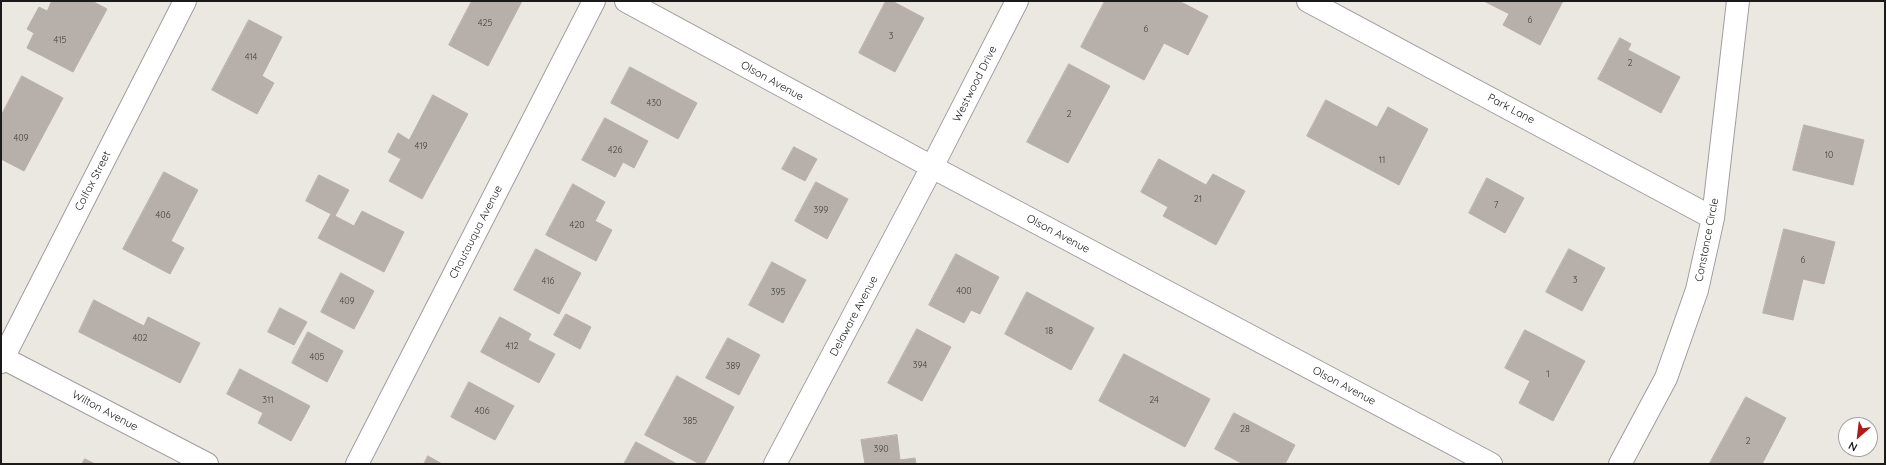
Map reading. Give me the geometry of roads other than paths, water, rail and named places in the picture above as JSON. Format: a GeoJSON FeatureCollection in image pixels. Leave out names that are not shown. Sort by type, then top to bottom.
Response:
{"type":"FeatureCollection","features":[{"type":"Feature","properties":{"kind":"street","name":"Colfax Street"},"geometry":{"type":"LineString","coordinates":[[2,360],[185,1]]}},
{"type":"Feature","properties":{"kind":"street","name":"Chautauqua Avenue"},"geometry":{"type":"LineString","coordinates":[[357,464],[594,1]]}},
{"type":"Feature","properties":{"kind":"street","name":"Olson Avenue"},"geometry":{"type":"LineString","coordinates":[[626,1],[932,167],[1491,464]]}},
{"type":"Feature","properties":{"kind":"street","name":"Westwood Drive"},"geometry":{"type":"LineString","coordinates":[[932,167],[1018,1]]}},
{"type":"Feature","properties":{"kind":"street","name":"Park Lane"},"geometry":{"type":"LineString","coordinates":[[1308,1],[1713,218]]}},
{"type":"Feature","properties":{"kind":"street","name":"Constance Circle"},"geometry":{"type":"LineString","coordinates":[[1620,464],[1668,371],[1697,290],[1713,218],[1738,1]]}},
{"type":"Feature","properties":{"kind":"street","name":"Delaware Avenue"},"geometry":{"type":"LineString","coordinates":[[775,464],[932,167]]}},
{"type":"Feature","properties":{"kind":"street","name":"Wilton Avenue"},"geometry":{"type":"LineString","coordinates":[[2,360],[207,464]]}}]}
